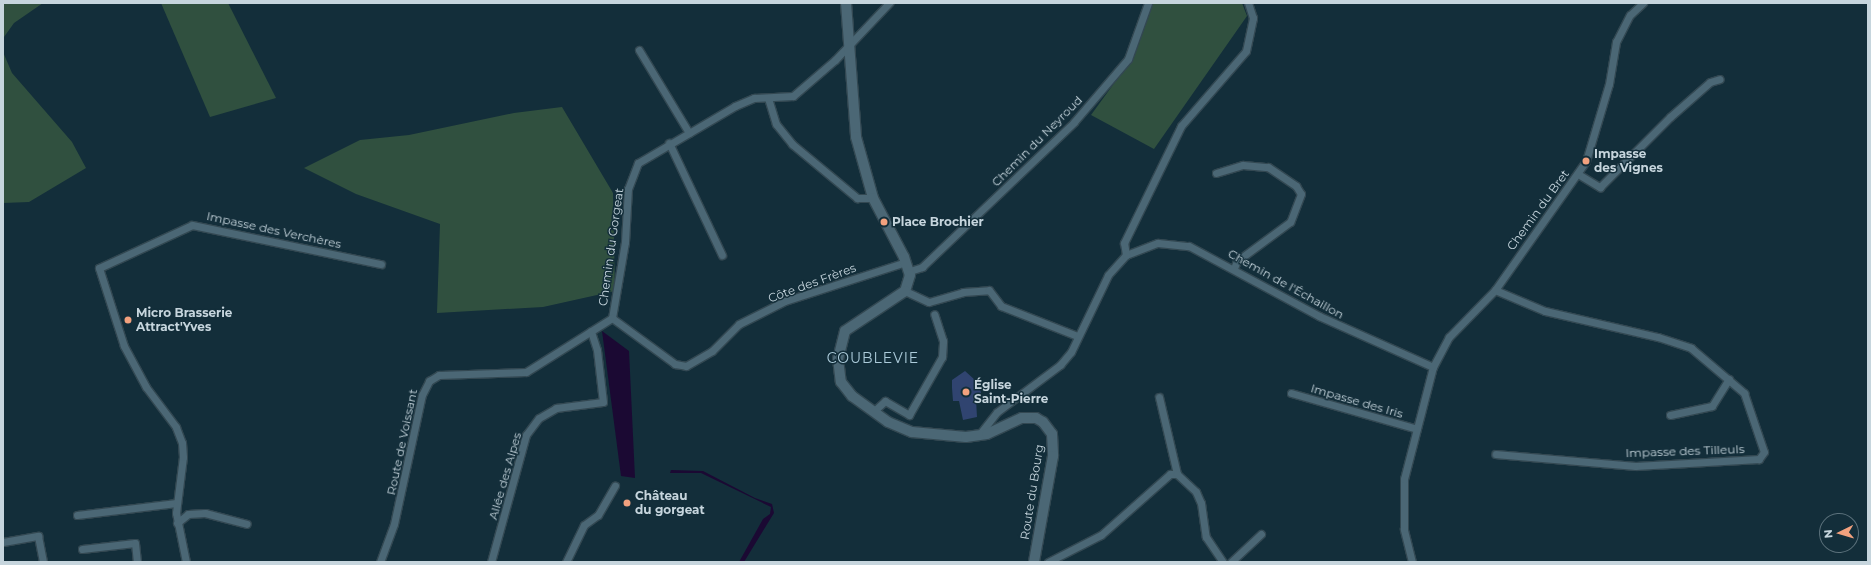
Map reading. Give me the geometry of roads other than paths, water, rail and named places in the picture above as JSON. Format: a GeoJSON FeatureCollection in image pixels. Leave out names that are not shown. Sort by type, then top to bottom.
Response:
{"type":"FeatureCollection","features":[{"type":"Feature","properties":{"kind":"main road"},"geometry":{"type":"LineString","coordinates":[[846,3],[856,137],[873,198],[909,270],[905,291]]}},
{"type":"Feature","properties":{"kind":"main road","name":"Route du Bourg"},"geometry":{"type":"LineString","coordinates":[[905,291],[889,304],[851,326],[842,337],[839,348],[841,382],[874,412],[888,422],[912,432],[945,436],[979,435],[1029,417],[1043,422],[1052,434],[1053,456],[1034,562]]}},
{"type":"Feature","properties":{"kind":"street","name":"Chemin du Gorgeat"},"geometry":{"type":"LineString","coordinates":[[612,318],[621,272],[628,189],[638,163],[669,143],[735,106],[754,98],[793,96],[849,46],[889,3]]}},
{"type":"Feature","properties":{"kind":"street","name":"Chemin du Neyroud"},"geometry":{"type":"LineString","coordinates":[[909,270],[922,267],[1074,122],[1128,59],[1148,3]]}},
{"type":"Feature","properties":{"kind":"street"},"geometry":{"type":"LineString","coordinates":[[979,435],[997,412],[1066,359],[1108,275],[1126,255],[1124,243],[1181,126],[1246,51],[1251,36],[1253,18],[1248,3]]}},
{"type":"Feature","properties":{"kind":"street","name":"Chemin du Bret"},"geometry":{"type":"LineString","coordinates":[[1412,562],[1404,529],[1403,492],[1433,367],[1449,337],[1495,290],[1586,161],[1596,128],[1616,42],[1630,15],[1642,3]]}},
{"type":"Feature","properties":{"kind":"street"},"geometry":{"type":"LineString","coordinates":[[639,50],[689,133]]}},
{"type":"Feature","properties":{"kind":"street"},"geometry":{"type":"LineString","coordinates":[[1578,174],[1600,187],[1670,117],[1710,82],[1720,79]]}},
{"type":"Feature","properties":{"kind":"street"},"geometry":{"type":"LineString","coordinates":[[768,98],[776,124],[792,144],[857,198],[873,198]]}},
{"type":"Feature","properties":{"kind":"street"},"geometry":{"type":"LineString","coordinates":[[669,143],[722,255]]}},
{"type":"Feature","properties":{"kind":"street"},"geometry":{"type":"LineString","coordinates":[[1216,172],[1243,165],[1268,167],[1296,186],[1301,194],[1290,222],[1237,261],[1234,268]]}},
{"type":"Feature","properties":{"kind":"street","name":"Impasse des Verchères"},"geometry":{"type":"LineString","coordinates":[[176,503],[183,457],[182,443],[176,427],[146,387],[124,346],[99,268],[192,225],[381,264]]}},
{"type":"Feature","properties":{"kind":"street","name":"Chemin de l'Échaillon"},"geometry":{"type":"LineString","coordinates":[[1126,255],[1151,245],[1175,243],[1194,248],[1234,268],[1319,316],[1433,367]]}},
{"type":"Feature","properties":{"kind":"street","name":"Côte des Frères"},"geometry":{"type":"LineString","coordinates":[[612,318],[675,364],[686,366],[712,351],[739,324],[785,301],[909,270]]}},
{"type":"Feature","properties":{"kind":"street"},"geometry":{"type":"LineString","coordinates":[[905,291],[929,302],[962,292],[989,290],[1001,306],[1077,336]]}},
{"type":"Feature","properties":{"kind":"street","name":"Impasse des Tilleuls"},"geometry":{"type":"LineString","coordinates":[[1495,290],[1545,310],[1658,337],[1691,348],[1744,393],[1764,452],[1761,458],[1635,466],[1496,454]]}},
{"type":"Feature","properties":{"kind":"street"},"geometry":{"type":"LineString","coordinates":[[874,412],[885,400],[909,415],[942,357],[943,341],[934,314]]}},
{"type":"Feature","properties":{"kind":"street","name":"Route de Voissant"},"geometry":{"type":"LineString","coordinates":[[380,562],[394,524],[422,395],[429,381],[439,375],[526,372],[612,318]]}},
{"type":"Feature","properties":{"kind":"street","name":"Allée des Alpes"},"geometry":{"type":"LineString","coordinates":[[492,562],[526,435],[539,418],[556,408],[603,402],[597,350],[591,331]]}},
{"type":"Feature","properties":{"kind":"street"},"geometry":{"type":"LineString","coordinates":[[1670,415],[1712,406],[1729,379]]}},
{"type":"Feature","properties":{"kind":"street","name":"Impasse des Iris"},"geometry":{"type":"LineString","coordinates":[[1291,393],[1417,429]]}},
{"type":"Feature","properties":{"kind":"street"},"geometry":{"type":"LineString","coordinates":[[1159,397],[1177,474],[1196,492],[1201,503],[1206,537],[1223,562]]}},
{"type":"Feature","properties":{"kind":"street"},"geometry":{"type":"LineString","coordinates":[[1048,562],[1101,535],[1170,474],[1177,474]]}},
{"type":"Feature","properties":{"kind":"street"},"geometry":{"type":"LineString","coordinates":[[566,562],[584,524],[598,515],[615,486]]}},
{"type":"Feature","properties":{"kind":"street"},"geometry":{"type":"LineString","coordinates":[[77,515],[176,503],[177,523],[186,562]]}},
{"type":"Feature","properties":{"kind":"street"},"geometry":{"type":"LineString","coordinates":[[177,523],[188,514],[205,513],[247,524]]}},
{"type":"Feature","properties":{"kind":"street"},"geometry":{"type":"LineString","coordinates":[[1231,562],[1260,534]]}},
{"type":"Feature","properties":{"kind":"street"},"geometry":{"type":"LineString","coordinates":[[3,542],[38,536],[43,562]]}},
{"type":"Feature","properties":{"kind":"street"},"geometry":{"type":"LineString","coordinates":[[82,550],[135,543],[137,562]]}},
{"type":"Feature","properties":{"kind":"place","name":"Impasse des Vignes"},"geometry":{"type":"Point","coordinates":[1586,161]}},
{"type":"Feature","properties":{"kind":"place","name":"Place Brochier"},"geometry":{"type":"Point","coordinates":[884,222]}},
{"type":"Feature","properties":{"kind":"place","name":"Micro Brasserie Attract'Yves"},"geometry":{"type":"Point","coordinates":[128,320]}},
{"type":"Feature","properties":{"kind":"place","name":"Église Saint-Pierre"},"geometry":{"type":"Point","coordinates":[966,392]}},
{"type":"Feature","properties":{"kind":"place","name":"Château du gorgeat"},"geometry":{"type":"Point","coordinates":[627,503]}},
{"type":"Feature","properties":{"kind":"district","name":"COUBLEVIE"},"geometry":{"type":"Point","coordinates":[873,358]}}]}
